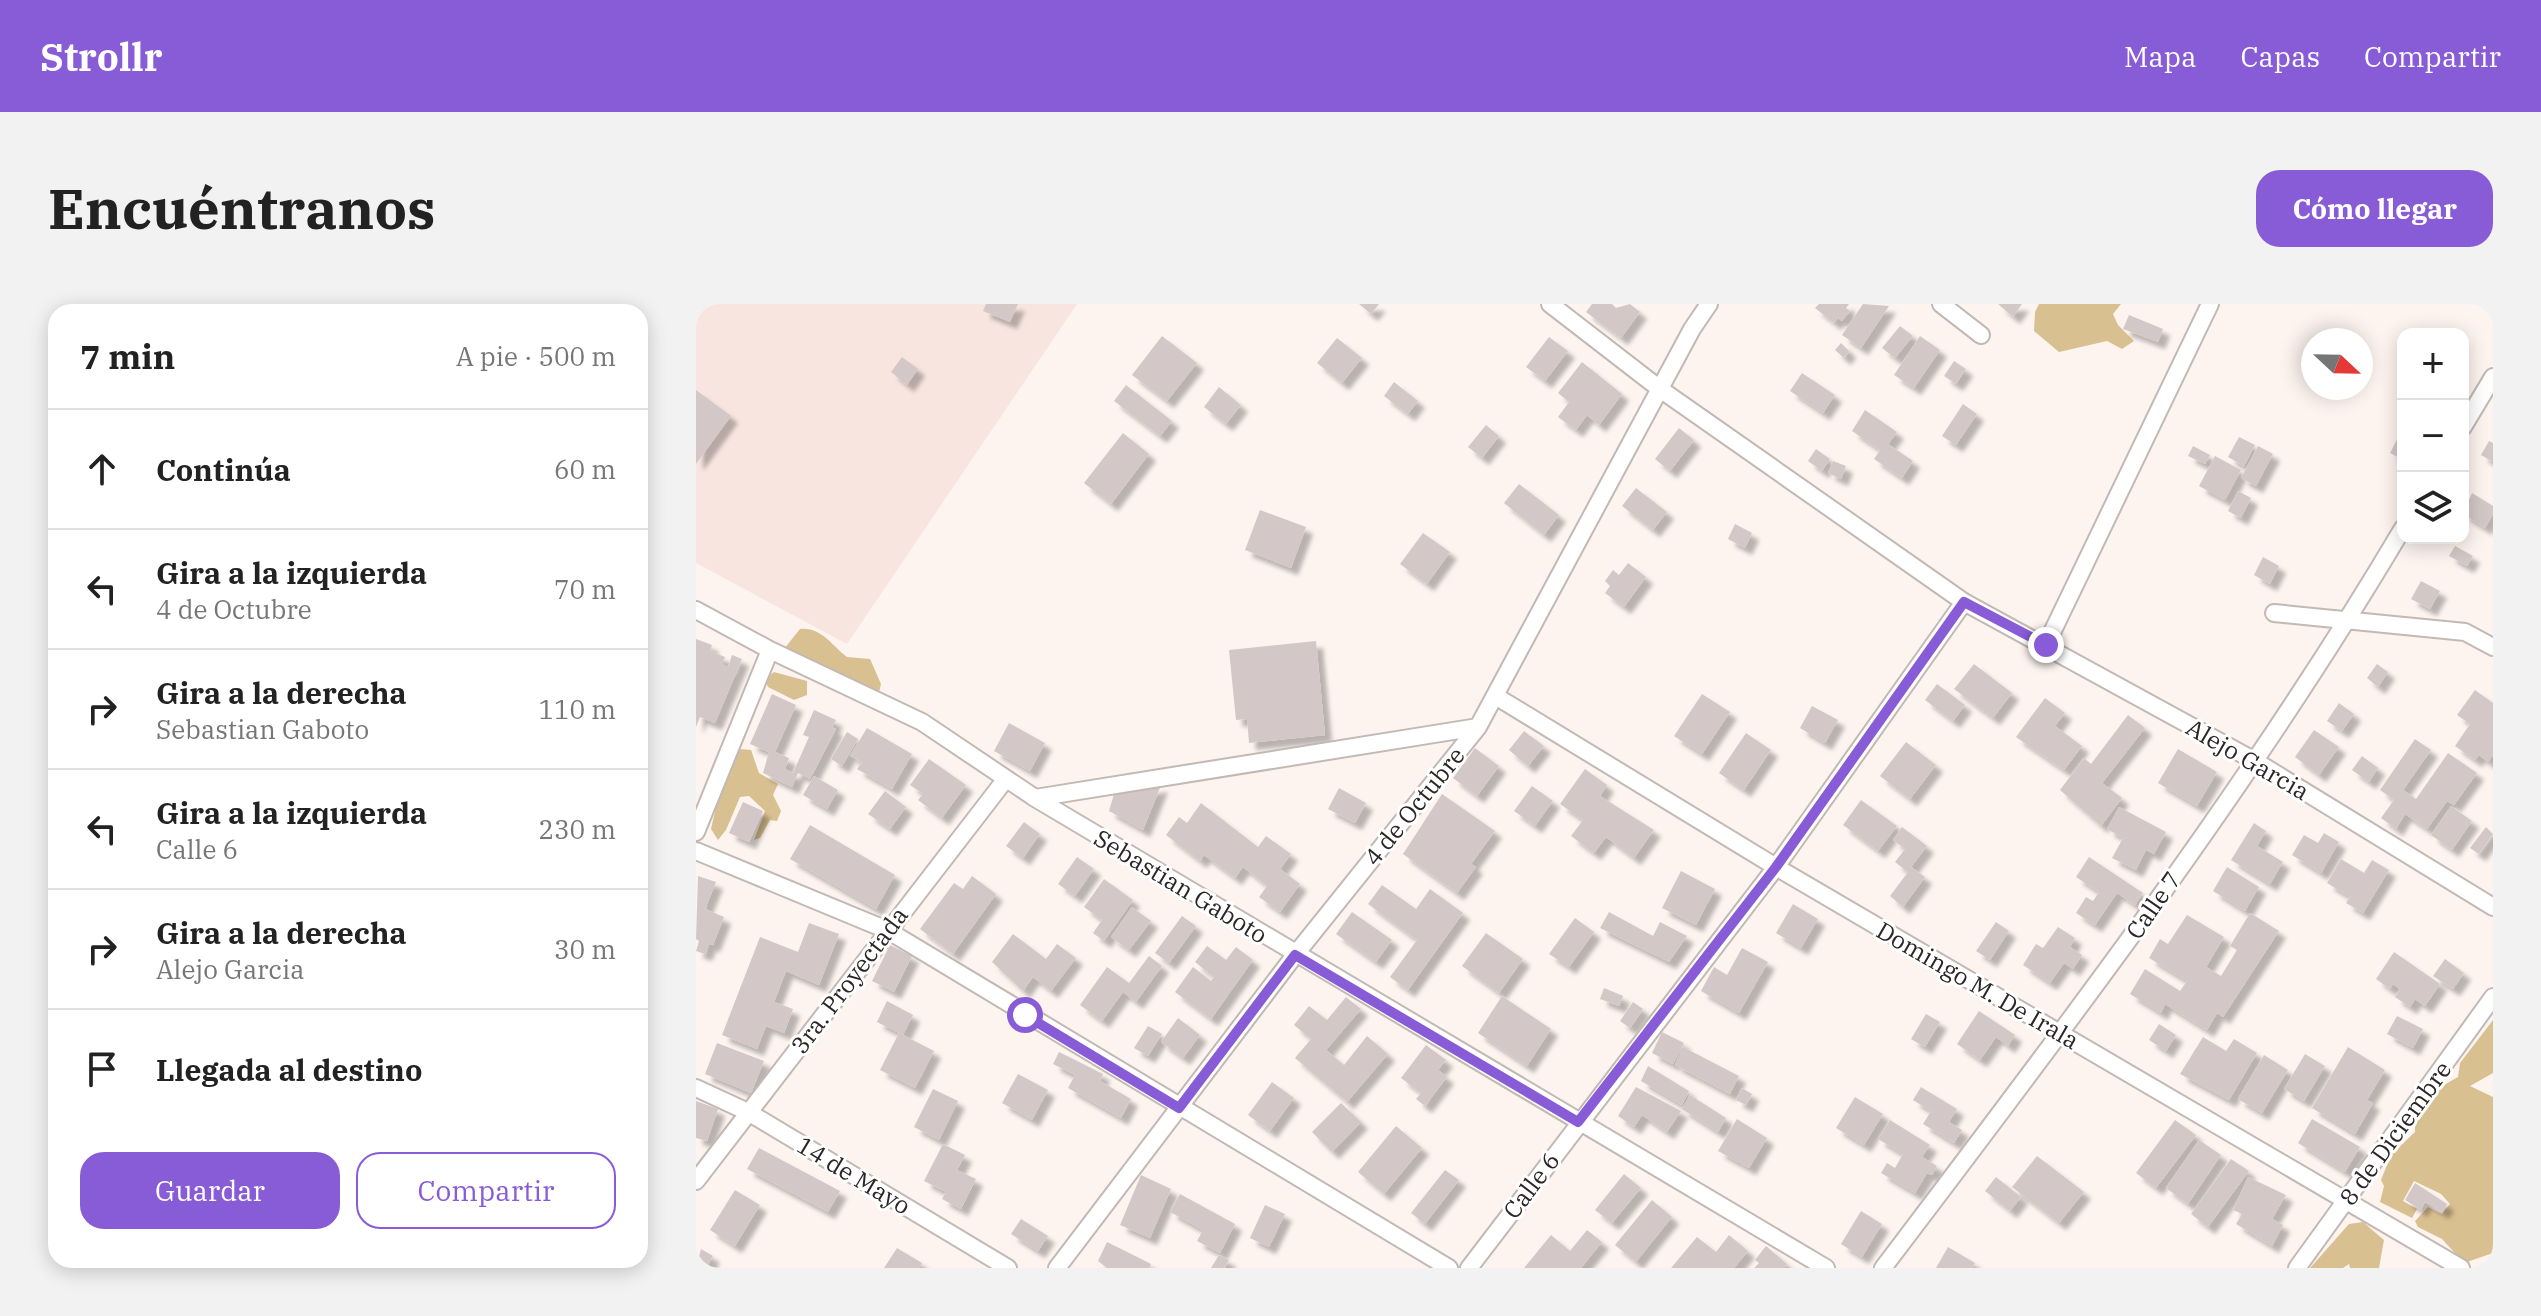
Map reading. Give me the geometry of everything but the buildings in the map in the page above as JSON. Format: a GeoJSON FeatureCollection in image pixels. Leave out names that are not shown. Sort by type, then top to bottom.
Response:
{"type":"FeatureCollection","features":[{"type":"Feature","properties":{"kind":"street","name":"Alejo Garcia"},"geometry":{"type":"LineString","coordinates":[[1550,304],[1660,389],[1964,602],[2255,761],[2493,907]]}},
{"type":"Feature","properties":{"kind":"street","name":"4 de Octubre"},"geometry":{"type":"LineString","coordinates":[[1057,1268],[1295,955],[1478,727],[1709,304]]}},
{"type":"Feature","properties":{"kind":"street"},"geometry":{"type":"LineString","coordinates":[[1941,304],[1981,335]]}},
{"type":"Feature","properties":{"kind":"street"},"geometry":{"type":"LineString","coordinates":[[2046,645],[2210,304]]}},
{"type":"Feature","properties":{"kind":"street"},"geometry":{"type":"LineString","coordinates":[[2469,417],[2492,381]]}},
{"type":"Feature","properties":{"kind":"street","name":"Calle 7"},"geometry":{"type":"LineString","coordinates":[[1883,1268],[2061,1034],[2255,761],[2347,623],[2397,538]]}},
{"type":"Feature","properties":{"kind":"street","name":"Calle 6"},"geometry":{"type":"LineString","coordinates":[[1469,1268],[1776,867],[1964,602]]}},
{"type":"Feature","properties":{"kind":"street","name":"Sebastian Gaboto"},"geometry":{"type":"LineString","coordinates":[[696,610],[770,650],[922,722],[1005,780],[1826,1268]]}},
{"type":"Feature","properties":{"kind":"street"},"geometry":{"type":"LineString","coordinates":[[2274,613],[2347,623],[2465,632],[2493,647]]}},
{"type":"Feature","properties":{"kind":"street"},"geometry":{"type":"LineString","coordinates":[[696,832],[770,650]]}},
{"type":"Feature","properties":{"kind":"street","name":"Domingo M. De Irala"},"geometry":{"type":"LineString","coordinates":[[1497,697],[1776,867],[2461,1268]]}},
{"type":"Feature","properties":{"kind":"street"},"geometry":{"type":"LineString","coordinates":[[1035,798],[1478,727]]}},
{"type":"Feature","properties":{"kind":"street","name":"3ra. Proyectada"},"geometry":{"type":"LineString","coordinates":[[696,1181],[1005,780]]}},
{"type":"Feature","properties":{"kind":"street"},"geometry":{"type":"LineString","coordinates":[[696,851],[887,930],[1449,1268]]}},
{"type":"Feature","properties":{"kind":"street","name":"8 de Diciembre"},"geometry":{"type":"LineString","coordinates":[[2297,1268],[2493,997]]}},
{"type":"Feature","properties":{"kind":"street","name":"14 de Mayo"},"geometry":{"type":"LineString","coordinates":[[696,1088],[748,1112],[1008,1268]]}},
{"type":"Feature","properties":{"kind":"shaded area"},"geometry":{"type":"Polygon","coordinates":[[[696,304],[1077,304],[847,644],[696,563],[696,304]]]}},
{"type":"Feature","properties":{"kind":"shaded area"},"geometry":{"type":"Polygon","coordinates":[[[2039,304],[2121,304],[2113,314],[2118,325],[2134,341],[2122,349],[2107,341],[2059,352],[2034,331],[2035,312],[2039,304]]]}},
{"type":"Feature","properties":{"kind":"shaded area"},"geometry":{"type":"Polygon","coordinates":[[[800,629],[821,634],[847,657],[870,659],[881,684],[878,697],[784,649],[800,629]]]}},
{"type":"Feature","properties":{"kind":"shaded area"},"geometry":{"type":"Polygon","coordinates":[[[774,672],[807,681],[807,695],[794,700],[768,687],[765,679],[774,672]]]}},
{"type":"Feature","properties":{"kind":"shaded area"},"geometry":{"type":"Polygon","coordinates":[[[740,749],[751,750],[759,773],[778,784],[773,795],[781,811],[777,821],[770,820],[760,838],[754,840],[765,811],[749,796],[740,797],[726,830],[718,840],[711,829],[716,808],[725,777],[740,749]]]}},
{"type":"Feature","properties":{"kind":"shaded area"},"geometry":{"type":"Polygon","coordinates":[[[2493,1020],[2493,1073],[2470,1086],[2493,1097],[2493,1253],[2464,1263],[2442,1239],[2418,1227],[2415,1221],[2428,1207],[2442,1214],[2450,1204],[2441,1194],[2414,1181],[2403,1201],[2417,1209],[2412,1218],[2380,1202],[2384,1186],[2381,1180],[2391,1155],[2415,1132],[2415,1123],[2435,1090],[2458,1077],[2460,1063],[2493,1020]]]}},
{"type":"Feature","properties":{"kind":"shaded area"},"geometry":{"type":"Polygon","coordinates":[[[2363,1222],[2384,1240],[2379,1268],[2350,1268],[2349,1264],[2343,1268],[2310,1268],[2349,1224],[2363,1222]]]}},
{"type":"Feature","properties":{"kind":"route"},"geometry":{"type":"LineString","coordinates":[[1025,1015],[1179,1108],[1295,955],[1578,1122],[1776,867],[1964,602],[2046,645]]}}]}
